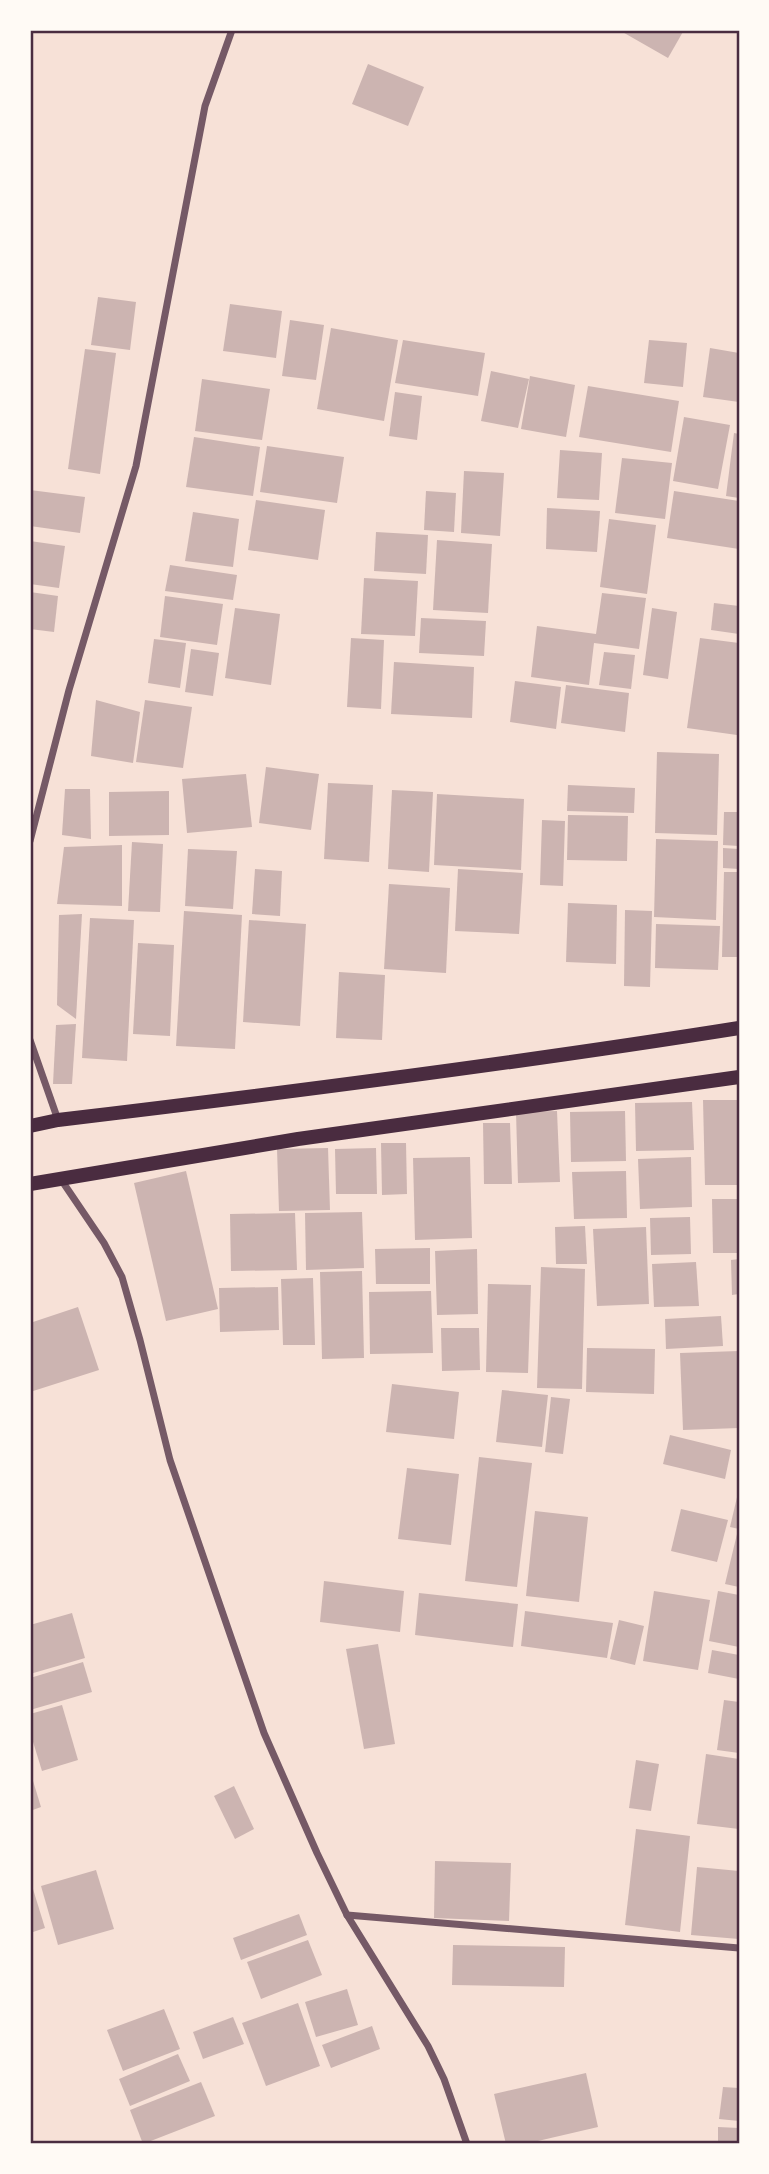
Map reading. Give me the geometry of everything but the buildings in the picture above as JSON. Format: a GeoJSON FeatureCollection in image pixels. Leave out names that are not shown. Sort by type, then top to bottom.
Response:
{"type":"FeatureCollection","features":[{"type":"Feature","properties":{"kind":"main road"},"geometry":{"type":"LineString","coordinates":[[30,1126],[58,1120],[570,1055],[739,1028]]}},
{"type":"Feature","properties":{"kind":"main road"},"geometry":{"type":"LineString","coordinates":[[30,1184],[298,1139],[739,1077]]}},
{"type":"Feature","properties":{"kind":"street"},"geometry":{"type":"LineString","coordinates":[[30,841],[69,690],[136,466],[205,106],[232,30]]}},
{"type":"Feature","properties":{"kind":"street"},"geometry":{"type":"LineString","coordinates":[[30,1040],[58,1120]]}},
{"type":"Feature","properties":{"kind":"street"},"geometry":{"type":"LineString","coordinates":[[60,1178],[104,1243],[122,1277],[170,1460],[260,1720],[317,1853],[347,1915],[428,2046],[448,2088],[467,2144]]}},
{"type":"Feature","properties":{"kind":"street"},"geometry":{"type":"LineString","coordinates":[[347,1915],[739,1948]]}}]}
